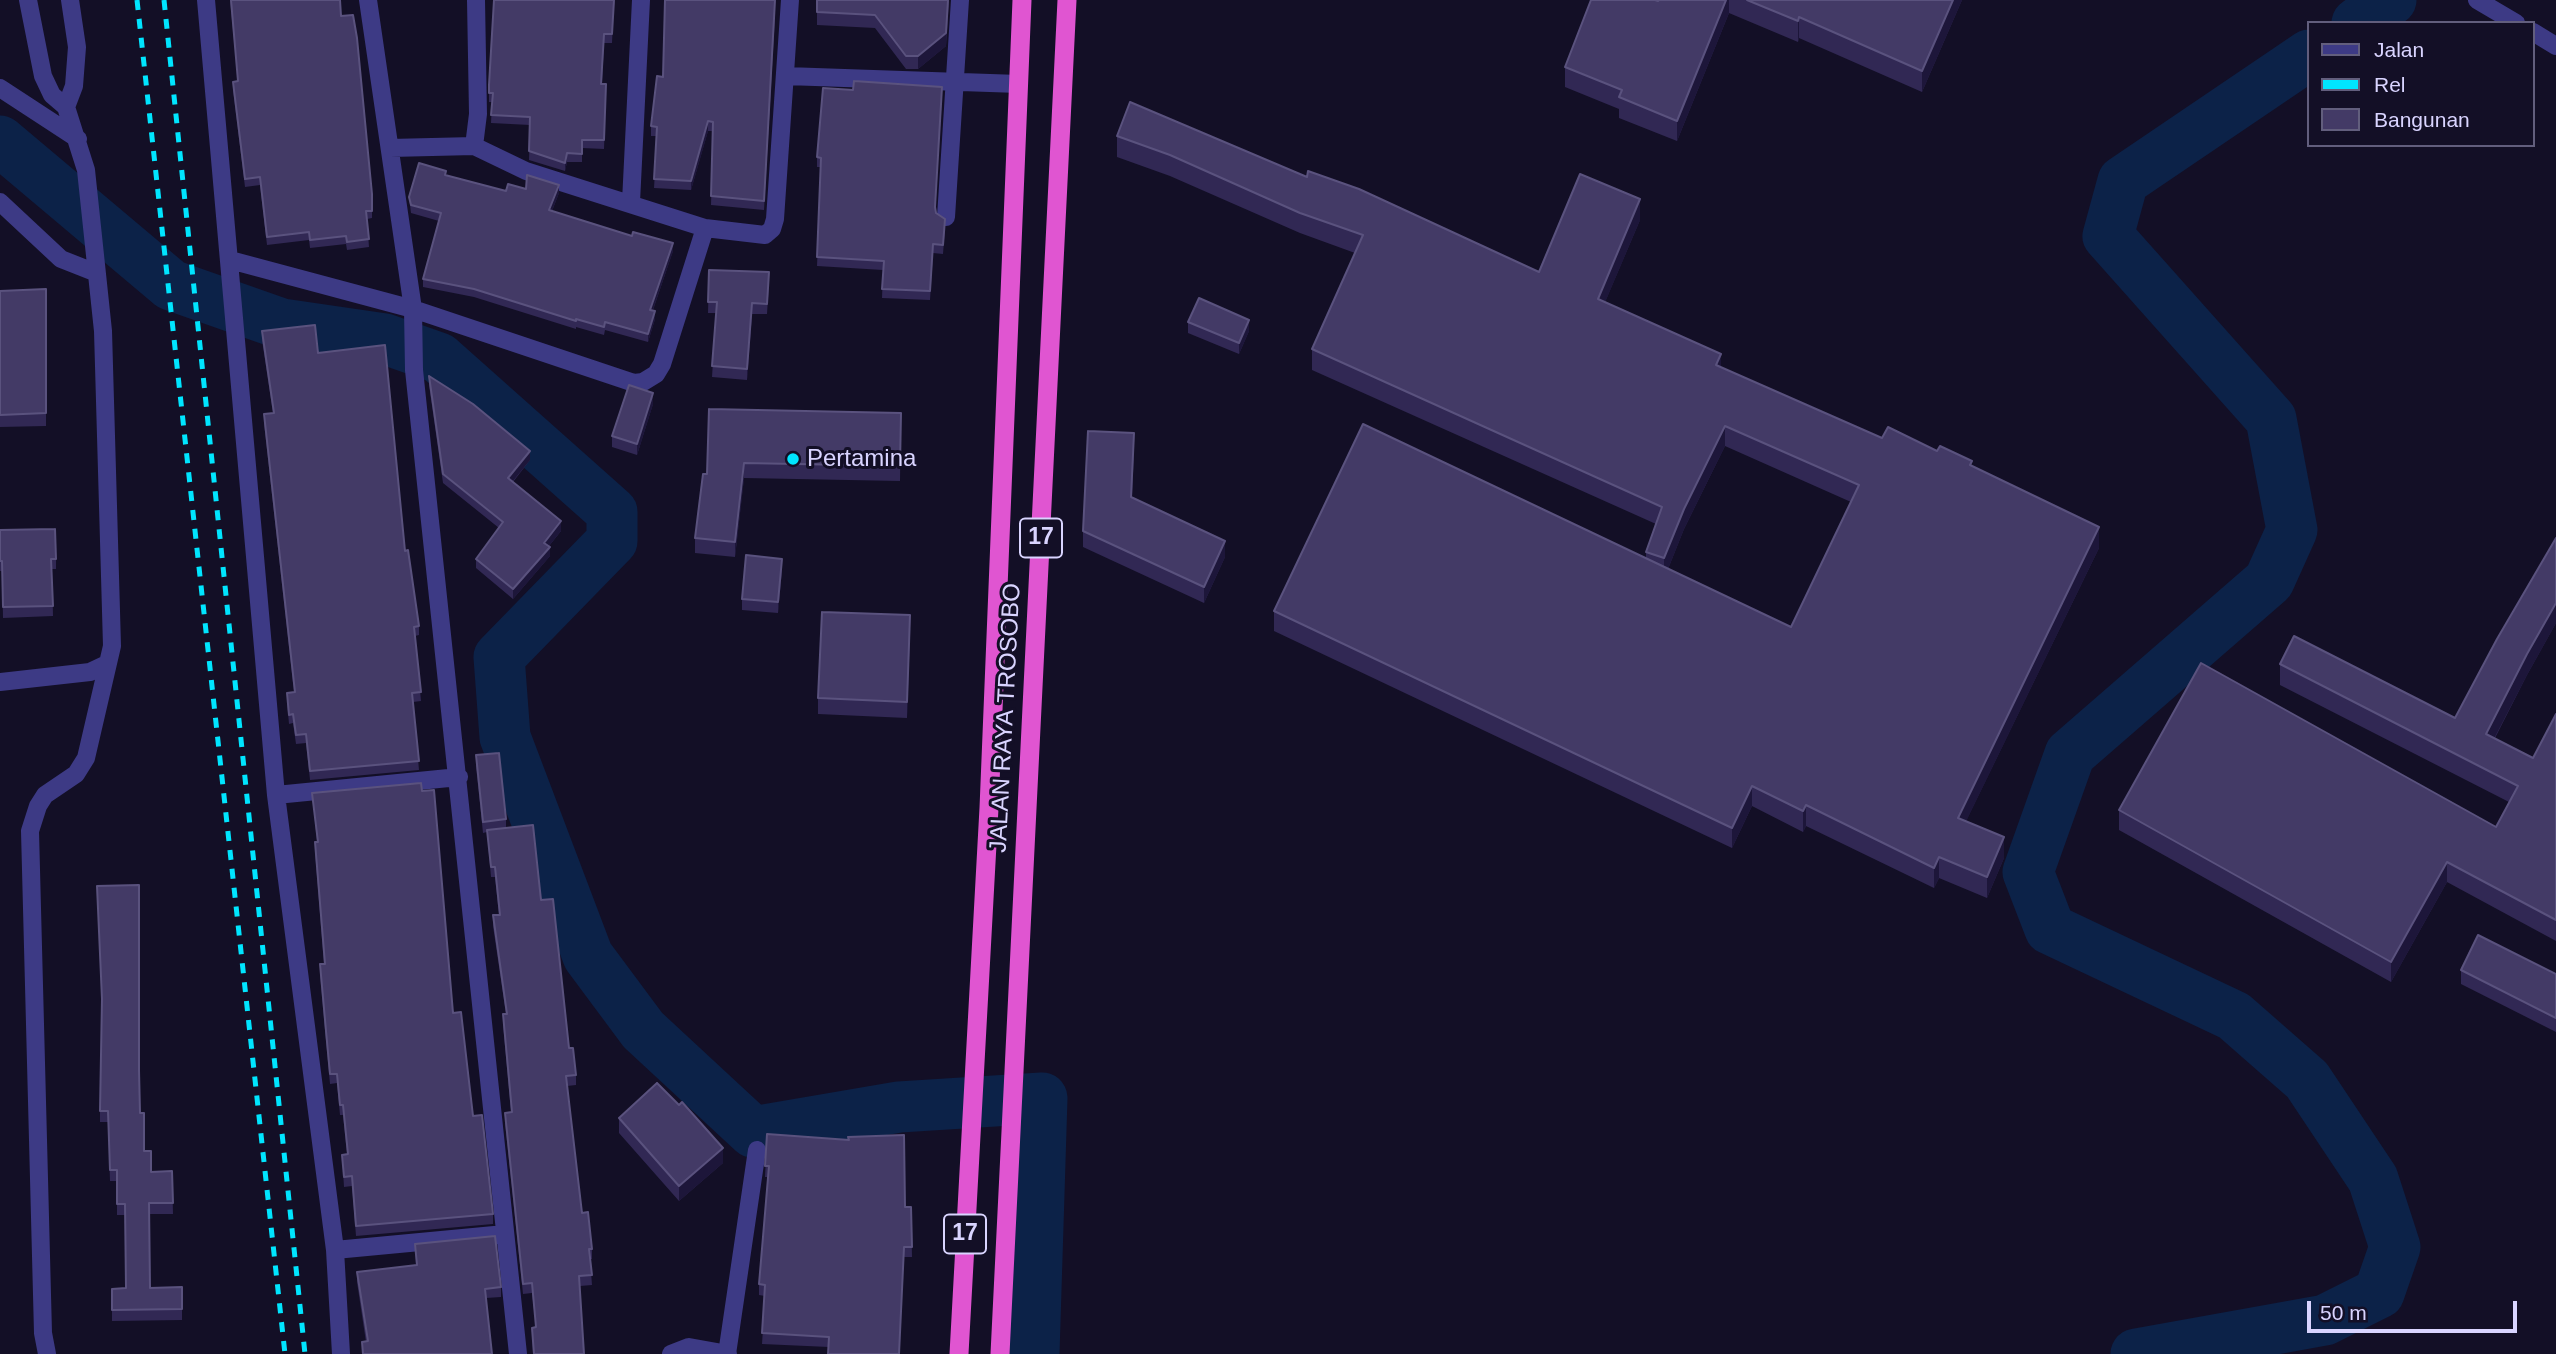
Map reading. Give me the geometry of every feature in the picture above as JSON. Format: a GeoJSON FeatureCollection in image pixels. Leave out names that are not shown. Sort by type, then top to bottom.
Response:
{"type":"FeatureCollection","features":[{"type":"Feature","properties":{"kind":"highway","name":"JALAN RAYA TROSOBO"},"geometry":{"type":"LineString","coordinates":[[959,1354],[989,808],[1022,0]]}},
{"type":"Feature","properties":{"kind":"highway","name":"JALAN RAYA TROSOBO"},"geometry":{"type":"LineString","coordinates":[[1000,1354],[1068,0]]}},
{"type":"Feature","properties":{"kind":"street"},"geometry":{"type":"LineString","coordinates":[[28,0],[43,76],[52,94],[66,107],[86,170],[94,234],[94,272],[103,331],[112,646],[86,758],[76,774],[45,795],[38,806],[30,831],[43,1333],[47,1354]]}},
{"type":"Feature","properties":{"kind":"street"},"geometry":{"type":"LineString","coordinates":[[66,107],[74,86],[77,47],[70,0]]}},
{"type":"Feature","properties":{"kind":"street"},"geometry":{"type":"LineString","coordinates":[[206,0],[276,795],[335,1250],[341,1354]]}},
{"type":"Feature","properties":{"kind":"street"},"geometry":{"type":"LineString","coordinates":[[368,0],[413,309],[414,370],[518,1354]]}},
{"type":"Feature","properties":{"kind":"street"},"geometry":{"type":"LineString","coordinates":[[474,146],[478,114],[476,0]]}},
{"type":"Feature","properties":{"kind":"street"},"geometry":{"type":"LineString","coordinates":[[631,202],[641,0]]}},
{"type":"Feature","properties":{"kind":"street"},"geometry":{"type":"LineString","coordinates":[[390,148],[474,146],[526,171],[631,202],[705,228],[765,235],[772,229],[775,219],[790,0]]}},
{"type":"Feature","properties":{"kind":"street"},"geometry":{"type":"LineString","coordinates":[[946,217],[957,81],[960,0]]}},
{"type":"Feature","properties":{"kind":"street"},"geometry":{"type":"LineString","coordinates":[[2477,0],[2513,21]]}},
{"type":"Feature","properties":{"kind":"street"},"geometry":{"type":"LineString","coordinates":[[2535,34],[2556,46]]}},
{"type":"Feature","properties":{"kind":"street"},"geometry":{"type":"LineString","coordinates":[[786,76],[1019,84]]}},
{"type":"Feature","properties":{"kind":"street"},"geometry":{"type":"LineString","coordinates":[[0,88],[78,139]]}},
{"type":"Feature","properties":{"kind":"street"},"geometry":{"type":"LineString","coordinates":[[0,202],[61,259],[94,272]]}},
{"type":"Feature","properties":{"kind":"street"},"geometry":{"type":"LineString","coordinates":[[230,260],[413,309],[634,383],[643,382],[656,373],[662,364],[705,228]]}},
{"type":"Feature","properties":{"kind":"street"},"geometry":{"type":"LineString","coordinates":[[0,682],[90,672],[107,664]]}},
{"type":"Feature","properties":{"kind":"street"},"geometry":{"type":"LineString","coordinates":[[276,795],[459,777]]}},
{"type":"Feature","properties":{"kind":"street"},"geometry":{"type":"LineString","coordinates":[[671,1354],[689,1347],[728,1354],[757,1150]]}},
{"type":"Feature","properties":{"kind":"street"},"geometry":{"type":"LineString","coordinates":[[335,1250],[505,1234]]}},
{"type":"Feature","properties":{"kind":"building"},"geometry":{"type":"Polygon","coordinates":[[[231,0],[340,0],[341,16],[353,15],[372,194],[372,211],[366,211],[369,239],[347,242],[346,236],[310,240],[309,232],[267,237],[260,177],[245,179],[233,82],[238,81],[231,0]]]}},
{"type":"Feature","properties":{"kind":"building"},"geometry":{"type":"Polygon","coordinates":[[[494,0],[614,0],[612,34],[604,34],[601,84],[606,84],[604,140],[582,140],[582,154],[567,153],[565,163],[529,151],[530,117],[491,115],[493,93],[489,93],[489,85],[494,0]]]}},
{"type":"Feature","properties":{"kind":"building"},"geometry":{"type":"Polygon","coordinates":[[[665,0],[775,0],[764,201],[711,196],[713,122],[708,121],[691,181],[654,179],[657,127],[651,126],[657,76],[663,77],[665,0]]]}},
{"type":"Feature","properties":{"kind":"building"},"geometry":{"type":"Polygon","coordinates":[[[817,0],[948,0],[946,33],[918,56],[906,56],[875,15],[817,12],[817,0]]]}},
{"type":"Feature","properties":{"kind":"building"},"geometry":{"type":"Polygon","coordinates":[[[1591,0],[1726,0],[1677,121],[1619,97],[1622,90],[1565,67],[1591,0]]]}},
{"type":"Feature","properties":{"kind":"building"},"geometry":{"type":"Polygon","coordinates":[[[1747,0],[1953,0],[1922,71],[1799,17],[1798,21],[1747,0]]]}},
{"type":"Feature","properties":{"kind":"building"},"geometry":{"type":"Polygon","coordinates":[[[854,81],[942,87],[935,207],[936,213],[945,219],[943,245],[933,244],[930,291],[882,289],[884,261],[817,257],[821,158],[817,157],[823,88],[853,90],[854,81]]]}},
{"type":"Feature","properties":{"kind":"building"},"geometry":{"type":"Polygon","coordinates":[[[1130,102],[1307,177],[1308,171],[1359,189],[1539,272],[1580,174],[1640,199],[1598,299],[1721,354],[1716,365],[1882,438],[1888,427],[1937,451],[1940,446],[1972,461],[1970,465],[2099,527],[1958,818],[2004,837],[1987,877],[1939,857],[1934,868],[1806,805],[1803,811],[1752,786],[1732,828],[1274,611],[1363,424],[1791,627],[1859,485],[1725,426],[1684,509],[1664,558],[1646,552],[1662,507],[1312,349],[1363,235],[1300,213],[1170,155],[1117,136],[1130,102]]]}},
{"type":"Feature","properties":{"kind":"building"},"geometry":{"type":"Polygon","coordinates":[[[419,163],[446,171],[445,175],[506,191],[508,184],[526,189],[527,175],[559,185],[549,210],[632,236],[633,232],[673,243],[650,310],[655,311],[648,334],[605,322],[604,327],[576,321],[474,289],[423,279],[441,213],[411,205],[409,197],[419,163]]]}},
{"type":"Feature","properties":{"kind":"building"},"geometry":{"type":"Polygon","coordinates":[[[709,270],[769,272],[767,304],[752,303],[747,369],[712,366],[717,302],[708,302],[709,270]]]}},
{"type":"Feature","properties":{"kind":"building"},"geometry":{"type":"Polygon","coordinates":[[[46,289],[46,413],[0,415],[0,291],[46,289]]]}},
{"type":"Feature","properties":{"kind":"building"},"geometry":{"type":"Polygon","coordinates":[[[1199,298],[1249,320],[1239,343],[1188,322],[1199,298]]]}},
{"type":"Feature","properties":{"kind":"building"},"geometry":{"type":"Polygon","coordinates":[[[315,325],[318,353],[385,345],[405,551],[408,550],[419,626],[414,627],[421,692],[412,693],[419,761],[310,771],[306,734],[296,735],[293,714],[289,715],[287,693],[295,692],[264,414],[274,413],[262,331],[315,325]]]}},
{"type":"Feature","properties":{"kind":"building"},"geometry":{"type":"Polygon","coordinates":[[[429,376],[473,404],[530,451],[508,478],[561,521],[544,543],[550,547],[513,589],[476,559],[503,522],[443,474],[429,376]]]}},
{"type":"Feature","properties":{"kind":"building"},"geometry":{"type":"Polygon","coordinates":[[[629,385],[653,393],[637,444],[612,436],[629,385]]]}},
{"type":"Feature","properties":{"kind":"building"},"geometry":{"type":"Polygon","coordinates":[[[709,409],[901,413],[900,466],[744,463],[735,542],[695,538],[703,474],[707,474],[709,409]]]}},
{"type":"Feature","properties":{"kind":"building"},"geometry":{"type":"Polygon","coordinates":[[[1088,431],[1134,433],[1131,497],[1225,541],[1204,587],[1083,531],[1088,431]]]}},
{"type":"Feature","properties":{"kind":"building"},"geometry":{"type":"Polygon","coordinates":[[[55,529],[56,559],[51,559],[53,606],[3,607],[0,530],[55,529]]]}},
{"type":"Feature","properties":{"kind":"building"},"geometry":{"type":"Polygon","coordinates":[[[2556,538],[2556,603],[2486,734],[2533,758],[2556,714],[2556,920],[2447,862],[2391,962],[2119,810],[2201,663],[2496,827],[2518,786],[2280,664],[2294,636],[2455,718],[2556,538]]]}},
{"type":"Feature","properties":{"kind":"building"},"geometry":{"type":"Polygon","coordinates":[[[746,555],[782,559],[778,602],[742,599],[746,555]]]}},
{"type":"Feature","properties":{"kind":"building"},"geometry":{"type":"Polygon","coordinates":[[[822,612],[910,615],[907,702],[818,698],[822,612]]]}},
{"type":"Feature","properties":{"kind":"building"},"geometry":{"type":"Polygon","coordinates":[[[499,753],[506,819],[483,822],[476,755],[499,753]]]}},
{"type":"Feature","properties":{"kind":"building"},"geometry":{"type":"Polygon","coordinates":[[[421,783],[422,791],[434,790],[453,1013],[461,1012],[473,1116],[482,1115],[493,1214],[356,1226],[352,1176],[344,1177],[342,1155],[348,1154],[343,1105],[340,1105],[337,1074],[330,1074],[320,964],[325,964],[315,842],[318,842],[312,793],[421,783]]]}},
{"type":"Feature","properties":{"kind":"building"},"geometry":{"type":"Polygon","coordinates":[[[533,825],[541,900],[553,899],[569,1048],[573,1048],[576,1075],[566,1076],[582,1213],[588,1212],[592,1249],[589,1249],[592,1275],[579,1276],[584,1354],[534,1354],[532,1328],[536,1327],[532,1283],[523,1284],[505,1113],[512,1112],[503,1014],[507,1014],[493,915],[500,915],[495,867],[491,867],[487,830],[533,825]]]}},
{"type":"Feature","properties":{"kind":"building"},"geometry":{"type":"Polygon","coordinates":[[[139,885],[139,1070],[140,1113],[144,1113],[144,1151],[151,1151],[151,1172],[172,1171],[173,1203],[149,1203],[150,1288],[182,1287],[182,1309],[112,1310],[112,1289],[126,1288],[125,1204],[117,1204],[117,1170],[110,1170],[108,1111],[100,1111],[102,999],[97,886],[139,885]]]}},
{"type":"Feature","properties":{"kind":"building"},"geometry":{"type":"Polygon","coordinates":[[[2478,935],[2556,974],[2556,1018],[2461,970],[2478,935]]]}},
{"type":"Feature","properties":{"kind":"building"},"geometry":{"type":"Polygon","coordinates":[[[657,1083],[679,1105],[682,1102],[723,1148],[679,1186],[619,1118],[657,1083]]]}},
{"type":"Feature","properties":{"kind":"building"},"geometry":{"type":"Polygon","coordinates":[[[767,1134],[849,1140],[848,1137],[904,1135],[905,1207],[911,1207],[912,1247],[904,1247],[899,1354],[828,1354],[829,1337],[762,1333],[765,1285],[759,1284],[769,1166],[765,1166],[767,1134]]]}},
{"type":"Feature","properties":{"kind":"building"},"geometry":{"type":"Polygon","coordinates":[[[495,1236],[501,1287],[485,1289],[492,1354],[363,1354],[362,1342],[368,1341],[357,1272],[417,1265],[415,1244],[495,1236]]]}},
{"type":"Feature","properties":{"kind":"waterway"},"geometry":{"type":"LineString","coordinates":[[2360,21],[2391,0]]}},
{"type":"Feature","properties":{"kind":"waterway"},"geometry":{"type":"LineString","coordinates":[[2136,1354],[2325,1320],[2379,1293],[2395,1247],[2373,1179],[2307,1080],[2234,1016],[2050,929],[2028,872],[2070,754],[2269,581],[2292,530],[2271,419],[2108,236],[2123,181],[2308,56]]}},
{"type":"Feature","properties":{"kind":"waterway"},"geometry":{"type":"LineString","coordinates":[[0,141],[171,285],[282,324],[385,339],[439,358],[612,512],[612,541],[499,657],[505,737],[588,956],[643,1030],[753,1132],[899,1107],[1042,1098],[1034,1354]]}},
{"type":"Feature","properties":{"kind":"railway"},"geometry":{"type":"LineString","coordinates":[[137,0],[285,1354]]}},
{"type":"Feature","properties":{"kind":"railway"},"geometry":{"type":"LineString","coordinates":[[164,0],[305,1354]]}},
{"type":"Feature","properties":{"kind":"place","name":"Pertamina"},"geometry":{"type":"Point","coordinates":[793,459]}}]}
